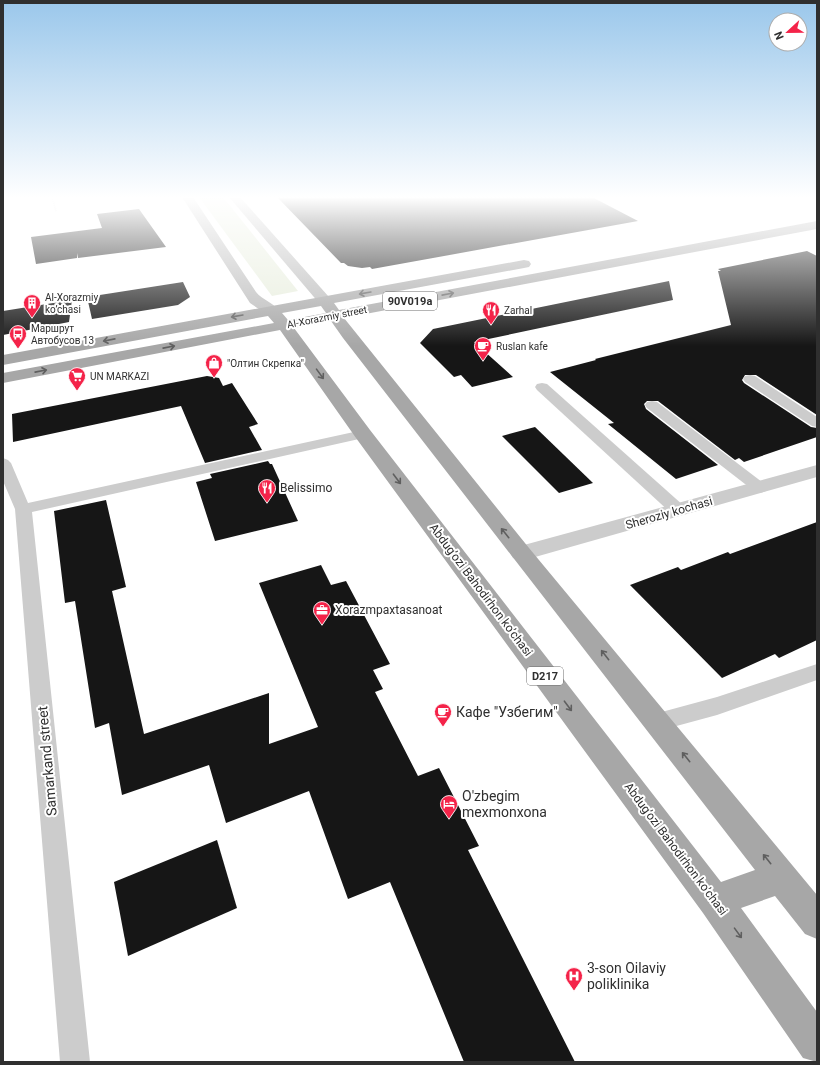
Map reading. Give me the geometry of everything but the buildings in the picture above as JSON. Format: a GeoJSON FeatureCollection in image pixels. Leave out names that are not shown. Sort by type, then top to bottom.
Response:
{"type":"FeatureCollection","features":[{"type":"Feature","properties":{"kind":"main road","name":"Abdug’ozi Bahodirhon ko’chasi"},"geometry":{"type":"LineString","coordinates":[[219,247],[250,295],[277,318],[715,901],[817,1044]]}},
{"type":"Feature","properties":{"kind":"main road"},"geometry":{"type":"LineString","coordinates":[[277,247],[329,308],[413,418],[817,922]]}},
{"type":"Feature","properties":{"kind":"main road","name":"Al-Xorazmiy street"},"geometry":{"type":"LineString","coordinates":[[3,378],[329,308],[689,247]]}},
{"type":"Feature","properties":{"kind":"main road","name":"90V019a"},"geometry":{"type":"LineString","coordinates":[[3,360],[277,318],[538,262]]}},
{"type":"Feature","properties":{"kind":"main road"},"geometry":{"type":"LineString","coordinates":[[715,901],[781,877]]}},
{"type":"Feature","properties":{"kind":"street","name":"Sheroziy kochasi"},"geometry":{"type":"LineString","coordinates":[[521,553],[817,471]]}},
{"type":"Feature","properties":{"kind":"lane"},"geometry":{"type":"LineString","coordinates":[[750,379],[817,423]]}},
{"type":"Feature","properties":{"kind":"lane"},"geometry":{"type":"LineString","coordinates":[[542,387],[678,510]]}},
{"type":"Feature","properties":{"kind":"lane"},"geometry":{"type":"LineString","coordinates":[[652,405],[760,488]]}},
{"type":"Feature","properties":{"kind":"lane"},"geometry":{"type":"LineString","coordinates":[[23,509],[363,434]]}},
{"type":"Feature","properties":{"kind":"lane","name":"Samarkand street"},"geometry":{"type":"LineString","coordinates":[[3,463],[23,509],[75,1062]]}},
{"type":"Feature","properties":{"kind":"lane"},"geometry":{"type":"LineString","coordinates":[[658,722],[717,706],[817,672]]}},
{"type":"Feature","properties":{"kind":"green space"},"geometry":{"type":"Polygon","coordinates":[[[236,247],[263,247],[298,291],[272,296],[236,247]]]}},
{"type":"Feature","properties":{"kind":"place","name":"Al-Xorazmiy ko’chasi"},"geometry":{"type":"Point","coordinates":[32,318]}},
{"type":"Feature","properties":{"kind":"place","name":"Zarhal"},"geometry":{"type":"Point","coordinates":[491,325]}},
{"type":"Feature","properties":{"kind":"place","name":"Маршрут Автобусов 13"},"geometry":{"type":"Point","coordinates":[18,349]}},
{"type":"Feature","properties":{"kind":"place","name":"Ruslan kafe"},"geometry":{"type":"Point","coordinates":[483,361]}},
{"type":"Feature","properties":{"kind":"place","name":"\"Олтин Скрепка\""},"geometry":{"type":"Point","coordinates":[214,378]}},
{"type":"Feature","properties":{"kind":"place","name":"UN MARKAZI"},"geometry":{"type":"Point","coordinates":[77,391]}},
{"type":"Feature","properties":{"kind":"place","name":"Belissimo"},"geometry":{"type":"Point","coordinates":[267,503]}},
{"type":"Feature","properties":{"kind":"place","name":"Xorazmpaxtasanoat"},"geometry":{"type":"Point","coordinates":[322,625]}},
{"type":"Feature","properties":{"kind":"place","name":"Кафе \"Узбегим\""},"geometry":{"type":"Point","coordinates":[443,727]}},
{"type":"Feature","properties":{"kind":"place","name":"O'zbegim mexmonxona"},"geometry":{"type":"Point","coordinates":[449,819]}},
{"type":"Feature","properties":{"kind":"place","name":"3-son Oilaviy poliklinika"},"geometry":{"type":"Point","coordinates":[574,991]}}]}
